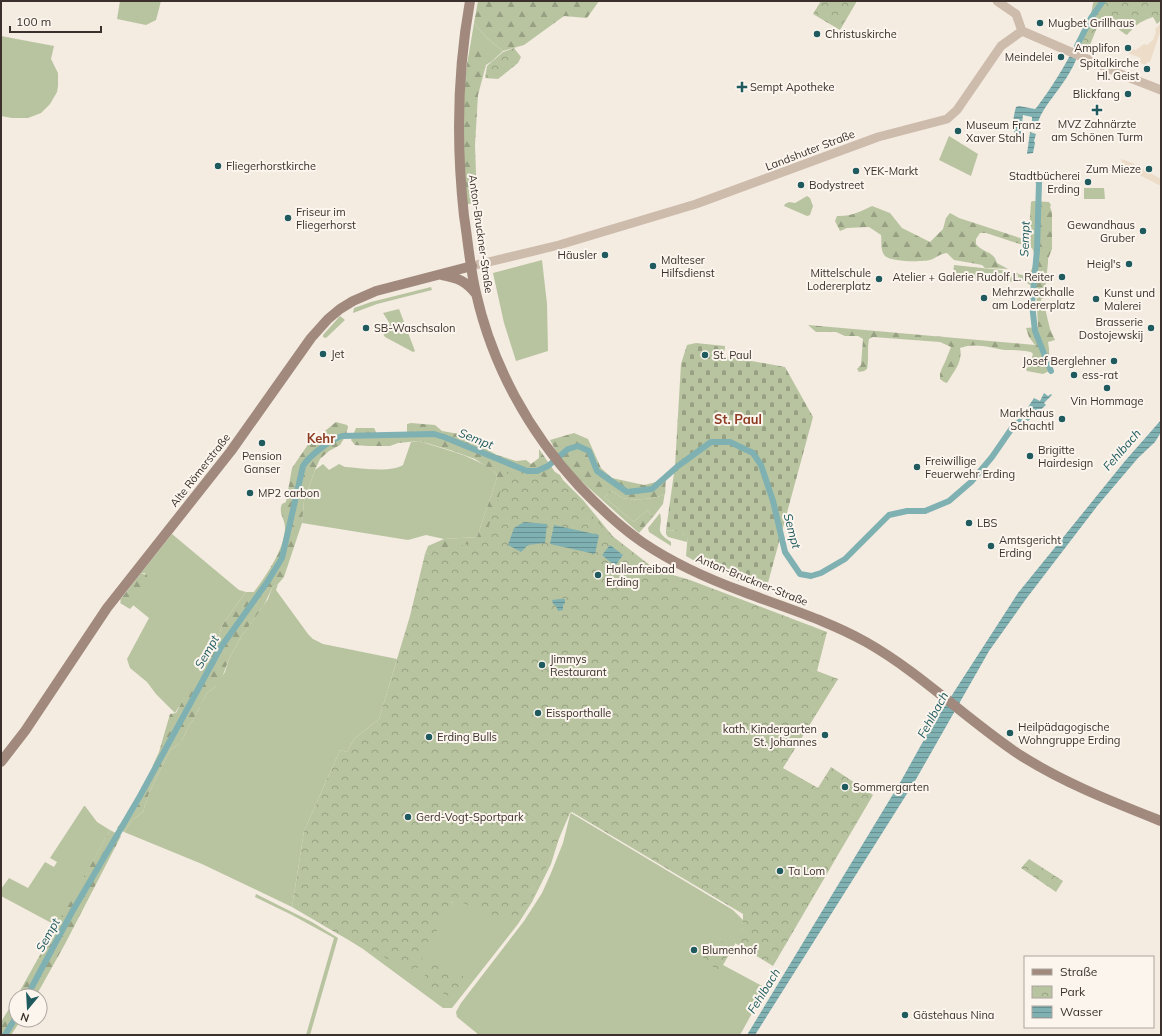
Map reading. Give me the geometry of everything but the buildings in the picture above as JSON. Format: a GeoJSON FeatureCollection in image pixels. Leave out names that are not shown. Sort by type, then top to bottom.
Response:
{"type":"FeatureCollection","features":[{"type":"Feature","properties":{"kind":"main road","name":"Anton-Bruckner-Straße"},"geometry":{"type":"LineString","coordinates":[[470,1],[462,54],[459,107],[460,180],[476,294],[490,341],[508,383],[530,422],[562,466],[588,495],[613,519],[641,541],[718,582],[843,629],[886,654],[994,737],[1046,770],[1070,783],[1161,821]]}},
{"type":"Feature","properties":{"kind":"main road","name":"Alte Römerstraße"},"geometry":{"type":"LineString","coordinates":[[1,762],[25,731],[107,608],[230,452],[318,329],[340,309],[368,294],[472,266]]}},
{"type":"Feature","properties":{"kind":"main road"},"geometry":{"type":"LineString","coordinates":[[438,275],[455,277],[469,286],[476,294]]}},
{"type":"Feature","properties":{"kind":"street"},"geometry":{"type":"LineString","coordinates":[[998,1],[1016,14],[1022,31],[1117,73],[1161,90]]}},
{"type":"Feature","properties":{"kind":"street","name":"Landshuter Straße"},"geometry":{"type":"LineString","coordinates":[[472,266],[559,245],[696,204],[878,137],[947,119],[957,110],[1001,46],[1022,31]]}},
{"type":"Feature","properties":{"kind":"green space"},"geometry":{"type":"Polygon","coordinates":[[[120,1],[161,1],[156,20],[146,25],[117,19],[120,1]]]}},
{"type":"Feature","properties":{"kind":"green space"},"geometry":{"type":"Polygon","coordinates":[[[478,1],[599,1],[587,18],[564,16],[524,45],[503,51],[487,38],[474,23],[478,1]]]}},
{"type":"Feature","properties":{"kind":"green space"},"geometry":{"type":"Polygon","coordinates":[[[821,1],[857,1],[840,30],[813,14],[821,1]]]}},
{"type":"Feature","properties":{"kind":"green space"},"geometry":{"type":"Polygon","coordinates":[[[1095,1],[1161,1],[1161,20],[1157,24],[1153,17],[1144,20],[1127,35],[1107,21],[1102,22],[1098,25],[1088,50],[1082,50],[1080,48],[1089,26],[1093,3],[1095,1]]]}},
{"type":"Feature","properties":{"kind":"green space"},"geometry":{"type":"Polygon","coordinates":[[[474,23],[487,38],[503,51],[486,65],[486,55],[469,53],[474,23]]]}},
{"type":"Feature","properties":{"kind":"green space"},"geometry":{"type":"Polygon","coordinates":[[[1,36],[54,46],[51,59],[58,73],[57,92],[50,104],[41,113],[28,118],[1,116],[1,36]]]}},
{"type":"Feature","properties":{"kind":"green space"},"geometry":{"type":"Polygon","coordinates":[[[476,48],[483,48],[486,55],[486,65],[478,95],[475,145],[477,203],[467,204],[462,128],[464,91],[469,53],[476,48]]]}},
{"type":"Feature","properties":{"kind":"green space"},"geometry":{"type":"Polygon","coordinates":[[[514,48],[521,57],[518,63],[498,79],[485,78],[487,66],[503,52],[514,48]]]}},
{"type":"Feature","properties":{"kind":"green space"},"geometry":{"type":"Polygon","coordinates":[[[949,136],[978,154],[971,176],[939,160],[949,136]]]}},
{"type":"Feature","properties":{"kind":"green space"},"geometry":{"type":"Polygon","coordinates":[[[1084,188],[1104,188],[1105,199],[1084,199],[1084,188]]]}},
{"type":"Feature","properties":{"kind":"green space"},"geometry":{"type":"Polygon","coordinates":[[[807,196],[810,198],[813,206],[810,215],[807,216],[784,206],[789,202],[795,203],[807,196]]]}},
{"type":"Feature","properties":{"kind":"green space"},"geometry":{"type":"Polygon","coordinates":[[[1031,202],[1049,202],[1052,212],[1052,249],[1048,259],[1044,298],[1041,299],[1041,303],[1044,304],[1050,329],[1055,340],[1048,342],[1049,371],[1043,374],[1027,371],[1026,369],[1029,366],[1033,354],[1031,352],[1021,350],[1005,350],[983,346],[966,346],[960,348],[961,353],[959,362],[947,383],[940,379],[940,374],[951,347],[940,342],[873,337],[869,339],[867,369],[859,372],[857,369],[861,365],[863,339],[858,336],[845,336],[836,332],[816,332],[808,325],[1035,345],[1029,337],[1026,328],[1038,327],[1036,289],[1018,277],[1018,274],[1026,276],[1029,275],[1034,258],[1032,248],[986,233],[980,233],[976,239],[976,244],[991,254],[997,263],[1008,269],[985,268],[982,265],[954,260],[947,253],[926,261],[900,260],[888,258],[883,254],[881,235],[869,227],[847,228],[840,231],[835,221],[837,216],[851,215],[872,206],[890,213],[902,228],[930,242],[943,229],[946,218],[950,213],[959,218],[1023,239],[1028,237],[1031,202]]]}},
{"type":"Feature","properties":{"kind":"green space"},"geometry":{"type":"Polygon","coordinates":[[[542,260],[547,304],[548,351],[516,361],[504,323],[493,273],[542,260]]]}},
{"type":"Feature","properties":{"kind":"green space"},"geometry":{"type":"Polygon","coordinates":[[[954,265],[1018,273],[1015,282],[953,277],[954,265]]]}},
{"type":"Feature","properties":{"kind":"green space"},"geometry":{"type":"Polygon","coordinates":[[[431,287],[432,290],[377,304],[353,313],[354,308],[371,302],[431,287]]]}},
{"type":"Feature","properties":{"kind":"green space"},"geometry":{"type":"Polygon","coordinates":[[[399,309],[415,351],[413,352],[385,337],[381,330],[390,324],[383,313],[399,309]]]}},
{"type":"Feature","properties":{"kind":"green space"},"geometry":{"type":"Polygon","coordinates":[[[340,316],[345,320],[326,338],[323,337],[323,335],[340,316]]]}},
{"type":"Feature","properties":{"kind":"green space"},"geometry":{"type":"Polygon","coordinates":[[[696,343],[725,346],[724,356],[785,367],[813,417],[766,590],[728,577],[728,574],[700,564],[686,556],[688,532],[684,532],[683,537],[679,536],[679,531],[666,530],[675,466],[681,364],[687,345],[696,343]]]}},
{"type":"Feature","properties":{"kind":"green space"},"geometry":{"type":"Polygon","coordinates":[[[336,422],[347,425],[346,435],[340,445],[329,451],[320,459],[315,470],[304,501],[302,523],[284,577],[272,588],[264,605],[241,637],[229,659],[221,680],[207,693],[183,739],[178,745],[170,750],[149,793],[143,812],[132,820],[124,832],[117,828],[120,824],[129,820],[150,780],[153,765],[159,752],[170,714],[176,713],[192,682],[207,661],[217,643],[222,625],[246,592],[254,592],[269,570],[278,553],[282,544],[285,528],[281,507],[282,504],[286,502],[292,468],[309,443],[336,422]]]}},
{"type":"Feature","properties":{"kind":"green space"},"geometry":{"type":"Polygon","coordinates":[[[407,424],[435,425],[442,431],[459,434],[497,455],[516,461],[526,460],[531,464],[539,458],[539,449],[555,472],[560,475],[583,500],[615,539],[487,543],[425,554],[428,546],[444,539],[477,537],[497,478],[496,473],[475,459],[419,441],[398,443],[390,446],[368,446],[355,445],[351,440],[356,428],[374,428],[379,438],[405,436],[407,424]]]}},
{"type":"Feature","properties":{"kind":"green space"},"geometry":{"type":"Polygon","coordinates":[[[574,433],[588,439],[601,468],[612,478],[644,485],[656,482],[666,475],[665,494],[661,496],[645,499],[627,499],[612,491],[604,497],[634,522],[647,510],[653,517],[639,533],[570,471],[557,453],[550,440],[574,433]]]}},
{"type":"Feature","properties":{"kind":"green space"},"geometry":{"type":"Polygon","coordinates":[[[419,441],[478,461],[496,473],[497,478],[477,537],[444,539],[426,535],[408,540],[302,523],[304,501],[315,470],[323,464],[329,470],[339,464],[345,467],[390,469],[403,465],[411,442],[419,441]]]}},
{"type":"Feature","properties":{"kind":"green space"},"geometry":{"type":"Polygon","coordinates":[[[508,470],[560,480],[606,531],[656,570],[690,580],[827,632],[817,671],[838,679],[783,768],[818,788],[831,767],[873,795],[773,966],[735,943],[743,928],[743,914],[572,812],[570,813],[534,894],[513,923],[453,899],[415,973],[338,934],[292,907],[304,831],[340,750],[347,752],[354,739],[379,719],[410,616],[425,554],[484,540],[508,470]]]}},
{"type":"Feature","properties":{"kind":"green space"},"geometry":{"type":"Polygon","coordinates":[[[612,491],[627,499],[651,498],[665,494],[663,504],[653,517],[647,510],[634,522],[604,497],[612,491]]]}},
{"type":"Feature","properties":{"kind":"green space"},"geometry":{"type":"Polygon","coordinates":[[[660,513],[660,532],[671,542],[671,546],[649,532],[648,528],[660,513]]]}},
{"type":"Feature","properties":{"kind":"green space"},"geometry":{"type":"Polygon","coordinates":[[[666,530],[679,531],[683,536],[684,532],[689,532],[687,542],[668,537],[666,530]]]}},
{"type":"Feature","properties":{"kind":"green space"},"geometry":{"type":"Polygon","coordinates":[[[172,534],[239,590],[246,592],[222,625],[217,643],[175,713],[156,694],[147,682],[130,668],[127,659],[149,618],[133,605],[141,594],[145,582],[145,573],[141,573],[172,534]]]}},
{"type":"Feature","properties":{"kind":"green space"},"geometry":{"type":"Polygon","coordinates":[[[141,573],[147,575],[145,588],[130,609],[120,603],[120,600],[141,573]]]}},
{"type":"Feature","properties":{"kind":"green space"},"geometry":{"type":"Polygon","coordinates":[[[278,584],[276,590],[313,639],[323,644],[397,659],[379,719],[354,739],[347,752],[340,750],[304,831],[292,907],[202,864],[124,832],[132,820],[143,812],[149,793],[170,750],[178,745],[183,739],[207,693],[215,687],[225,672],[229,659],[241,637],[268,599],[272,588],[278,584]]]}},
{"type":"Feature","properties":{"kind":"green space"},"geometry":{"type":"Polygon","coordinates":[[[84,806],[97,822],[110,830],[57,926],[1,896],[1,889],[9,878],[28,888],[45,862],[54,867],[57,862],[50,858],[84,806]]]}},
{"type":"Feature","properties":{"kind":"green space"},"geometry":{"type":"Polygon","coordinates":[[[571,813],[733,910],[744,921],[739,937],[723,965],[766,988],[740,1035],[479,1035],[457,1017],[456,1012],[461,1003],[524,921],[542,893],[563,843],[571,813]]]}},
{"type":"Feature","properties":{"kind":"green space"},"geometry":{"type":"Polygon","coordinates":[[[565,819],[551,864],[532,902],[518,924],[452,1008],[443,1008],[363,949],[326,926],[450,902],[454,903],[416,886],[565,819]]]}},
{"type":"Feature","properties":{"kind":"green space"},"geometry":{"type":"Polygon","coordinates":[[[110,830],[121,836],[40,988],[21,988],[110,830]]]}},
{"type":"Feature","properties":{"kind":"green space"},"geometry":{"type":"Polygon","coordinates":[[[1029,859],[1063,881],[1056,892],[1021,868],[1029,859]]]}},
{"type":"Feature","properties":{"kind":"green space"},"geometry":{"type":"Polygon","coordinates":[[[256,894],[312,922],[338,938],[310,1035],[306,1035],[334,938],[255,897],[256,894]]]}},
{"type":"Feature","properties":{"kind":"green space"},"geometry":{"type":"Polygon","coordinates":[[[717,938],[732,947],[718,971],[704,959],[703,956],[717,938]]]}},
{"type":"Feature","properties":{"kind":"green space"},"geometry":{"type":"Polygon","coordinates":[[[433,961],[465,977],[454,999],[421,982],[433,961]]]}},
{"type":"Feature","properties":{"kind":"green space"},"geometry":{"type":"Polygon","coordinates":[[[8,1010],[8,1028],[16,1028],[11,1035],[1,1035],[1,1022],[8,1010]]]}},
{"type":"Feature","properties":{"kind":"shaded area"},"geometry":{"type":"Polygon","coordinates":[[[1161,23],[1161,29],[1150,62],[1147,62],[1146,65],[1140,63],[1141,58],[1128,53],[1129,51],[1132,49],[1136,50],[1144,44],[1147,45],[1153,40],[1156,32],[1155,29],[1161,23]]]}},
{"type":"Feature","properties":{"kind":"shaded area"},"geometry":{"type":"Polygon","coordinates":[[[1121,159],[1132,163],[1161,179],[1161,186],[1124,167],[1121,159]]]}},
{"type":"Feature","properties":{"kind":"water"},"geometry":{"type":"Polygon","coordinates":[[[1081,39],[1079,53],[1073,66],[1043,111],[1037,125],[1032,124],[1032,117],[1023,115],[1020,139],[1015,133],[1013,125],[1016,107],[1019,106],[1035,109],[1037,107],[1059,75],[1078,41],[1081,39]]]}},
{"type":"Feature","properties":{"kind":"water"},"geometry":{"type":"Polygon","coordinates":[[[1030,132],[1036,134],[1034,141],[1035,143],[1033,153],[1027,154],[1030,132]]]}},
{"type":"Feature","properties":{"kind":"water"},"geometry":{"type":"Polygon","coordinates":[[[1044,393],[1048,396],[1051,394],[1052,395],[1044,403],[1046,405],[1028,421],[1022,416],[1034,398],[1040,401],[1044,393]]]}},
{"type":"Feature","properties":{"kind":"water"},"geometry":{"type":"Polygon","coordinates":[[[1161,420],[1161,432],[1155,442],[1138,458],[1098,505],[1026,599],[989,651],[915,781],[755,1035],[747,1035],[901,781],[930,729],[1018,593],[1125,461],[1161,420]]]}},
{"type":"Feature","properties":{"kind":"water"},"geometry":{"type":"Polygon","coordinates":[[[524,522],[547,524],[545,543],[528,545],[521,552],[508,545],[514,528],[524,522]]]}},
{"type":"Feature","properties":{"kind":"water"},"geometry":{"type":"Polygon","coordinates":[[[554,525],[599,535],[595,554],[550,544],[554,525]]]}},
{"type":"Feature","properties":{"kind":"water"},"geometry":{"type":"Polygon","coordinates":[[[610,545],[623,555],[615,566],[602,555],[610,545]]]}},
{"type":"Feature","properties":{"kind":"water"},"geometry":{"type":"Polygon","coordinates":[[[565,599],[565,603],[563,605],[563,610],[558,611],[552,600],[565,599]]]}},
{"type":"Feature","properties":{"kind":"waterway","name":"Sempt"},"geometry":{"type":"LineString","coordinates":[[1077,46],[1091,18],[1103,1]]}},
{"type":"Feature","properties":{"kind":"waterway","name":"Sempt"},"geometry":{"type":"LineString","coordinates":[[1037,177],[1039,183],[1037,250],[1032,304],[1035,331],[1051,371]]}},
{"type":"Feature","properties":{"kind":"waterway","name":"Sempt"},"geometry":{"type":"LineString","coordinates":[[31,988],[72,912],[140,796],[221,647],[268,581],[282,558],[303,466],[315,453],[332,441],[342,436],[434,434],[527,471],[537,471],[548,466],[568,449],[578,446],[589,451],[597,471],[627,492],[652,489],[678,466],[711,442],[730,442],[753,453],[761,465],[773,501],[785,552],[800,574],[811,576],[821,573],[845,559],[889,515],[907,511],[925,511],[949,501],[971,482],[992,457],[1012,428],[1030,413]]}},
{"type":"Feature","properties":{"kind":"waterway","name":"Sempt"},"geometry":{"type":"LineString","coordinates":[[5,1035],[9,1028]]}},
{"type":"Feature","properties":{"kind":"place","name":"Mugbet Grillhaus"},"geometry":{"type":"Point","coordinates":[1040,23]}},
{"type":"Feature","properties":{"kind":"place","name":"Christuskirche"},"geometry":{"type":"Point","coordinates":[817,34]}},
{"type":"Feature","properties":{"kind":"place","name":"Amplifon"},"geometry":{"type":"Point","coordinates":[1128,48]}},
{"type":"Feature","properties":{"kind":"place","name":"Meindelei"},"geometry":{"type":"Point","coordinates":[1061,57]}},
{"type":"Feature","properties":{"kind":"place","name":"Spitalkirche Hl. Geist"},"geometry":{"type":"Point","coordinates":[1147,69]}},
{"type":"Feature","properties":{"kind":"place","name":"Sempt Apotheke"},"geometry":{"type":"Point","coordinates":[742,87]}},
{"type":"Feature","properties":{"kind":"place","name":"Blickfang"},"geometry":{"type":"Point","coordinates":[1128,94]}},
{"type":"Feature","properties":{"kind":"place","name":"MVZ Zahnärzte am Schönen Turm"},"geometry":{"type":"Point","coordinates":[1097,110]}},
{"type":"Feature","properties":{"kind":"place","name":"Museum Franz Xaver Stahl"},"geometry":{"type":"Point","coordinates":[958,131]}},
{"type":"Feature","properties":{"kind":"place","name":"Fliegerhorstkirche"},"geometry":{"type":"Point","coordinates":[218,166]}},
{"type":"Feature","properties":{"kind":"place","name":"Zum Mieze"},"geometry":{"type":"Point","coordinates":[1149,169]}},
{"type":"Feature","properties":{"kind":"place","name":"YEK-Markt"},"geometry":{"type":"Point","coordinates":[856,171]}},
{"type":"Feature","properties":{"kind":"place","name":"Stadtbücherei Erding"},"geometry":{"type":"Point","coordinates":[1088,182]}},
{"type":"Feature","properties":{"kind":"place","name":"Bodystreet"},"geometry":{"type":"Point","coordinates":[801,185]}},
{"type":"Feature","properties":{"kind":"place","name":"Friseur im Fliegerhorst"},"geometry":{"type":"Point","coordinates":[288,218]}},
{"type":"Feature","properties":{"kind":"place","name":"Gewandhaus Gruber"},"geometry":{"type":"Point","coordinates":[1143,231]}},
{"type":"Feature","properties":{"kind":"place","name":"Häusler"},"geometry":{"type":"Point","coordinates":[605,255]}},
{"type":"Feature","properties":{"kind":"place","name":"Heigl's"},"geometry":{"type":"Point","coordinates":[1129,264]}},
{"type":"Feature","properties":{"kind":"place","name":"Malteser Hilfsdienst"},"geometry":{"type":"Point","coordinates":[653,266]}},
{"type":"Feature","properties":{"kind":"place","name":"Atelier + Galerie Rudolf L. Reiter"},"geometry":{"type":"Point","coordinates":[1062,277]}},
{"type":"Feature","properties":{"kind":"place","name":"Mittelschule Lodererplatz"},"geometry":{"type":"Point","coordinates":[879,279]}},
{"type":"Feature","properties":{"kind":"place","name":"Mehrzweckhalle am Lodererplatz"},"geometry":{"type":"Point","coordinates":[984,298]}},
{"type":"Feature","properties":{"kind":"place","name":"Kunst und Malerei"},"geometry":{"type":"Point","coordinates":[1096,299]}},
{"type":"Feature","properties":{"kind":"place","name":"SB-Waschsalon"},"geometry":{"type":"Point","coordinates":[366,328]}},
{"type":"Feature","properties":{"kind":"place","name":"Brasserie Dostojewskij"},"geometry":{"type":"Point","coordinates":[1151,328]}},
{"type":"Feature","properties":{"kind":"place","name":"Jet"},"geometry":{"type":"Point","coordinates":[323,354]}},
{"type":"Feature","properties":{"kind":"place","name":"St. Paul"},"geometry":{"type":"Point","coordinates":[705,355]}},
{"type":"Feature","properties":{"kind":"place","name":"Josef Berglehner"},"geometry":{"type":"Point","coordinates":[1114,361]}},
{"type":"Feature","properties":{"kind":"place","name":"ess-rat"},"geometry":{"type":"Point","coordinates":[1074,375]}},
{"type":"Feature","properties":{"kind":"place","name":"Vin Hommage"},"geometry":{"type":"Point","coordinates":[1107,388]}},
{"type":"Feature","properties":{"kind":"place","name":"Markthaus Schachtl"},"geometry":{"type":"Point","coordinates":[1062,419]}},
{"type":"Feature","properties":{"kind":"place","name":"Pension Ganser"},"geometry":{"type":"Point","coordinates":[262,443]}},
{"type":"Feature","properties":{"kind":"place","name":"Brigitte Hairdesign"},"geometry":{"type":"Point","coordinates":[1030,456]}},
{"type":"Feature","properties":{"kind":"place","name":"Freiwillige Feuerwehr Erding"},"geometry":{"type":"Point","coordinates":[917,467]}},
{"type":"Feature","properties":{"kind":"place","name":"MP2 carbon"},"geometry":{"type":"Point","coordinates":[250,493]}},
{"type":"Feature","properties":{"kind":"place","name":"LBS"},"geometry":{"type":"Point","coordinates":[969,523]}},
{"type":"Feature","properties":{"kind":"place","name":"Amtsgericht Erding"},"geometry":{"type":"Point","coordinates":[991,546]}},
{"type":"Feature","properties":{"kind":"place","name":"Hallenfreibad Erding"},"geometry":{"type":"Point","coordinates":[598,575]}},
{"type":"Feature","properties":{"kind":"place","name":"Jimmys Restaurant"},"geometry":{"type":"Point","coordinates":[542,665]}},
{"type":"Feature","properties":{"kind":"place","name":"Eissporthalle"},"geometry":{"type":"Point","coordinates":[538,713]}},
{"type":"Feature","properties":{"kind":"place","name":"Heilpädagogische Wohngruppe Erding"},"geometry":{"type":"Point","coordinates":[1010,733]}},
{"type":"Feature","properties":{"kind":"place","name":"kath. Kindergarten St. Johannes"},"geometry":{"type":"Point","coordinates":[825,735]}},
{"type":"Feature","properties":{"kind":"place","name":"Erding Bulls"},"geometry":{"type":"Point","coordinates":[429,737]}},
{"type":"Feature","properties":{"kind":"place","name":"Sommergarten"},"geometry":{"type":"Point","coordinates":[845,787]}},
{"type":"Feature","properties":{"kind":"place","name":"Gerd-Vogt-Sportpark"},"geometry":{"type":"Point","coordinates":[408,817]}},
{"type":"Feature","properties":{"kind":"place","name":"Ta Lom"},"geometry":{"type":"Point","coordinates":[780,871]}},
{"type":"Feature","properties":{"kind":"place","name":"Blumenhof"},"geometry":{"type":"Point","coordinates":[694,950]}},
{"type":"Feature","properties":{"kind":"place","name":"Gästehaus Nina"},"geometry":{"type":"Point","coordinates":[905,1015]}},
{"type":"Feature","properties":{"kind":"district","name":"St. Paul"},"geometry":{"type":"Point","coordinates":[738,419]}},
{"type":"Feature","properties":{"kind":"district","name":"Kehr"},"geometry":{"type":"Point","coordinates":[321,438]}},
{"type":"Feature","properties":{"kind":"water label","name":"Fehlbach"},"geometry":{"type":"Point","coordinates":[1122,450]}},
{"type":"Feature","properties":{"kind":"water label","name":"Fehlbach"},"geometry":{"type":"Point","coordinates":[933,715]}},
{"type":"Feature","properties":{"kind":"water label","name":"Fehlbach"},"geometry":{"type":"Point","coordinates":[764,991]}}]}
